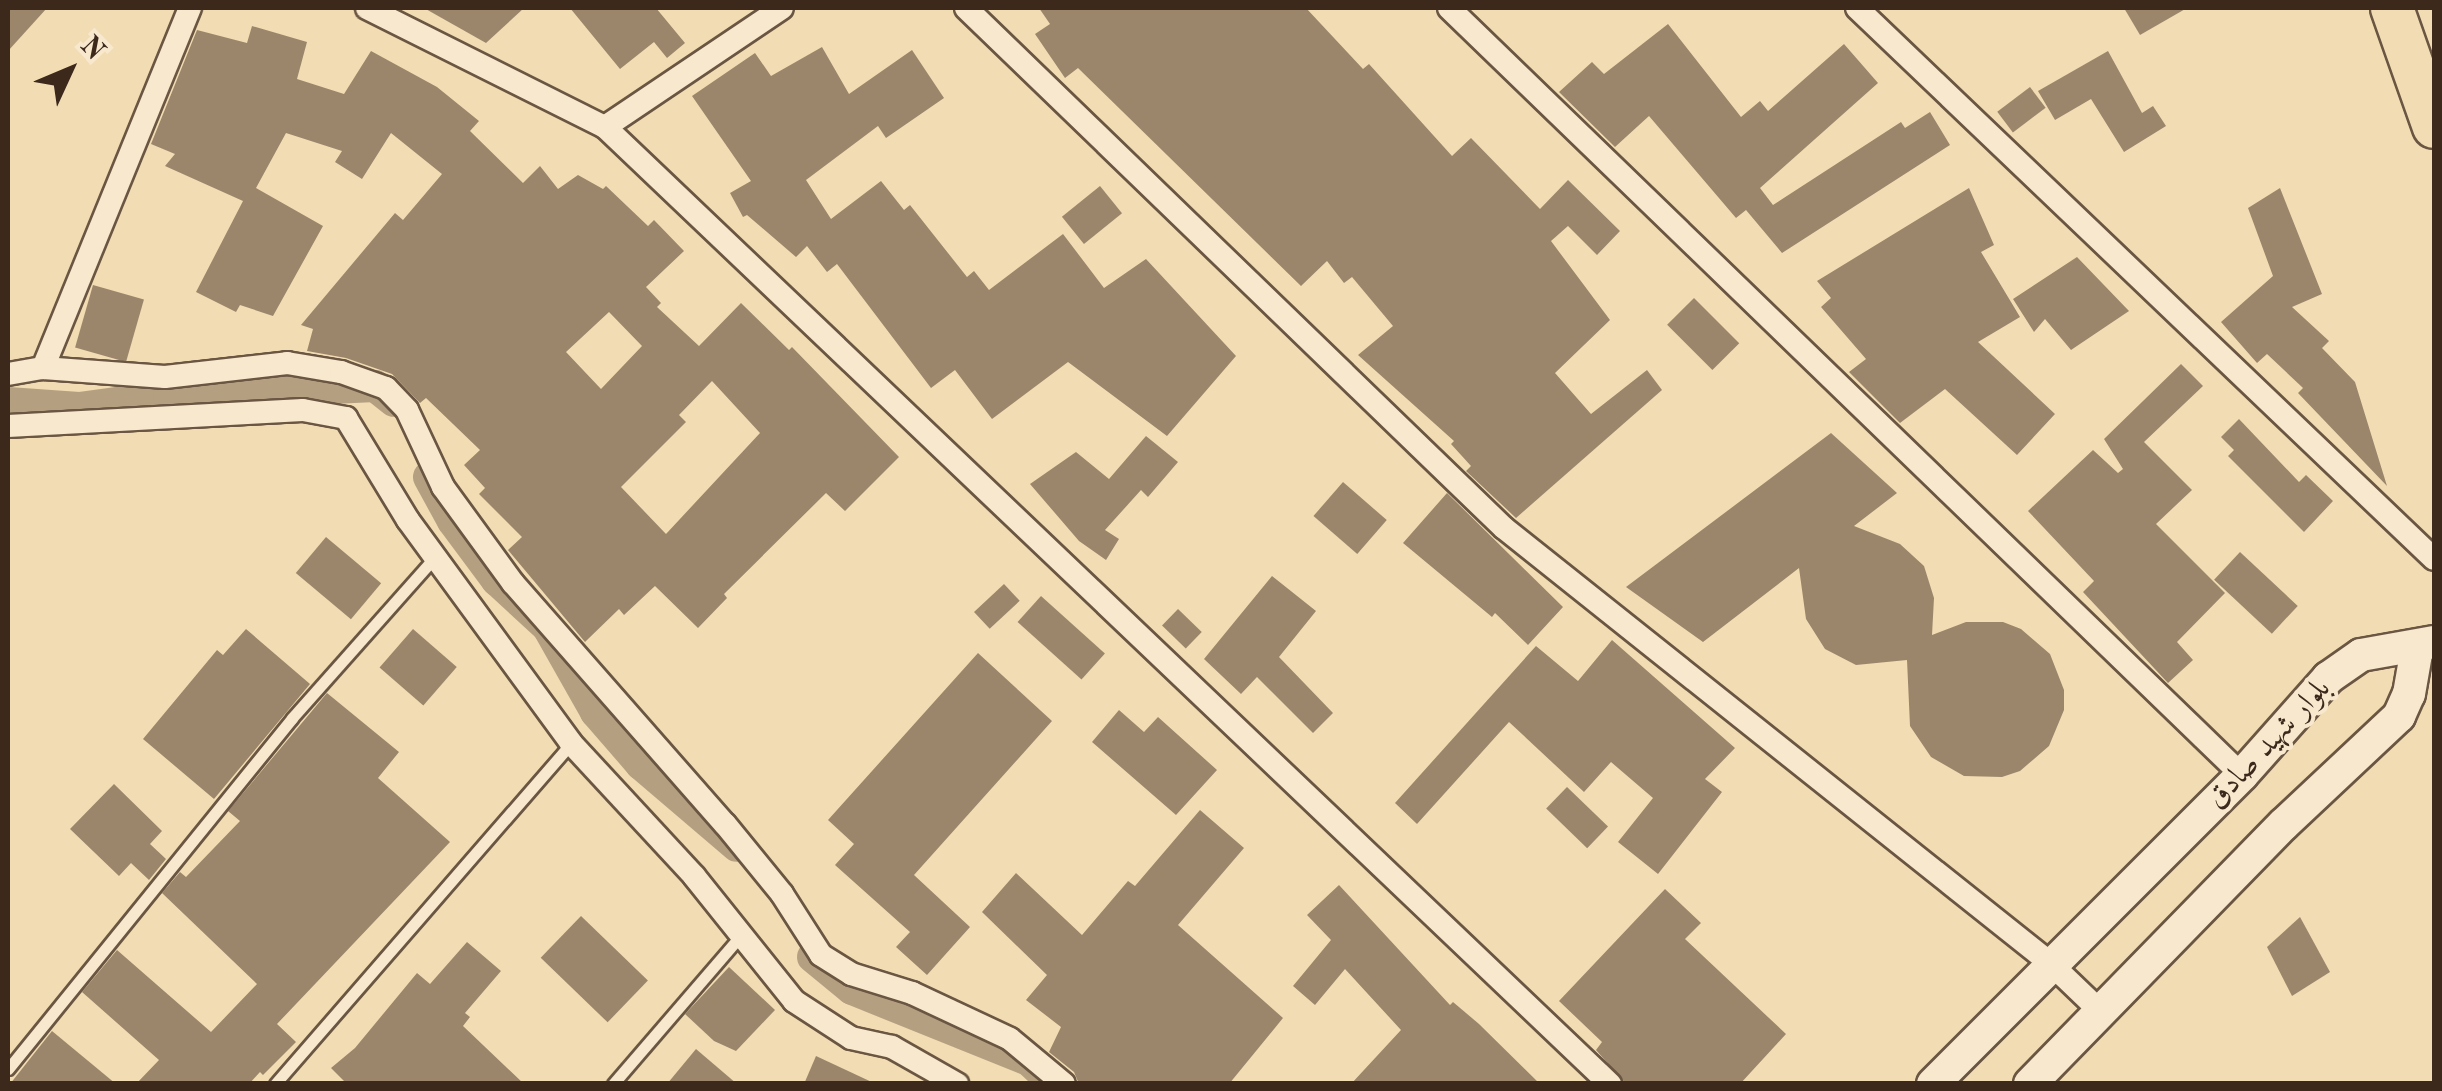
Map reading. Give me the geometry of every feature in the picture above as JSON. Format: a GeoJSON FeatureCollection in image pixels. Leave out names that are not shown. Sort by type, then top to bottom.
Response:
{"type":"FeatureCollection","features":[{"type":"Feature","properties":{"kind":"highway"},"geometry":{"type":"LineString","coordinates":[[2392,8],[2434,128]]}},
{"type":"Feature","properties":{"kind":"main road","name":"بلوار شهید صادق"},"geometry":{"type":"LineString","coordinates":[[1934,1084],[2050,963],[2242,775],[2328,678],[2362,655],[2426,645],[2399,716],[2284,824],[2030,1084]]}},
{"type":"Feature","properties":{"kind":"street"},"geometry":{"type":"LineString","coordinates":[[43,368],[190,8]]}},
{"type":"Feature","properties":{"kind":"street"},"geometry":{"type":"LineString","coordinates":[[366,8],[605,127],[1610,1084]]}},
{"type":"Feature","properties":{"kind":"street"},"geometry":{"type":"LineString","coordinates":[[605,127],[782,8]]}},
{"type":"Feature","properties":{"kind":"street"},"geometry":{"type":"LineString","coordinates":[[966,8],[1504,528],[2050,963],[2100,1012]]}},
{"type":"Feature","properties":{"kind":"street"},"geometry":{"type":"LineString","coordinates":[[1449,8],[2242,775]]}},
{"type":"Feature","properties":{"kind":"street"},"geometry":{"type":"LineString","coordinates":[[1857,8],[2434,559]]}},
{"type":"Feature","properties":{"kind":"street"},"geometry":{"type":"LineString","coordinates":[[8,374],[43,368],[165,376],[286,363],[341,372],[386,388],[407,410],[443,487],[513,584],[724,824],[782,894],[821,955],[851,974],[912,993],[1010,1039],[1064,1084]]}},
{"type":"Feature","properties":{"kind":"street"},"geometry":{"type":"LineString","coordinates":[[8,426],[303,410],[346,418],[435,558],[571,743],[694,876],[794,1001],[851,1038],[892,1048],[957,1084]]}},
{"type":"Feature","properties":{"kind":"lane"},"geometry":{"type":"LineString","coordinates":[[8,1069],[292,718],[435,558]]}},
{"type":"Feature","properties":{"kind":"lane"},"geometry":{"type":"LineString","coordinates":[[275,1084],[571,743]]}},
{"type":"Feature","properties":{"kind":"lane"},"geometry":{"type":"LineString","coordinates":[[613,1084],[741,935]]}},
{"type":"Feature","properties":{"kind":"building"},"geometry":{"type":"Polygon","coordinates":[[[8,8],[47,8],[8,51],[8,8]]]}},
{"type":"Feature","properties":{"kind":"building"},"geometry":{"type":"Polygon","coordinates":[[[424,8],[524,8],[486,43],[424,8]]]}},
{"type":"Feature","properties":{"kind":"building"},"geometry":{"type":"Polygon","coordinates":[[[570,8],[656,8],[685,43],[667,58],[654,42],[620,69],[570,8]]]}},
{"type":"Feature","properties":{"kind":"building"},"geometry":{"type":"Polygon","coordinates":[[[1039,8],[1306,8],[1363,69],[1369,64],[1452,156],[1471,138],[1540,209],[1568,180],[1620,231],[1597,255],[1568,226],[1551,241],[1610,320],[1555,373],[1591,414],[1647,370],[1662,390],[1516,518],[1466,471],[1471,466],[1451,444],[1454,441],[1358,355],[1393,326],[1352,277],[1344,283],[1327,261],[1301,286],[1078,68],[1065,78],[1035,34],[1050,24],[1039,8]]]}},
{"type":"Feature","properties":{"kind":"building"},"geometry":{"type":"Polygon","coordinates":[[[2124,8],[2187,8],[2140,35],[2124,8]]]}},
{"type":"Feature","properties":{"kind":"building"},"geometry":{"type":"Polygon","coordinates":[[[1668,24],[1741,117],[1760,101],[1768,111],[1844,44],[1878,83],[1760,188],[1773,205],[1901,122],[1905,128],[1930,112],[1950,145],[1782,253],[1746,210],[1736,218],[1649,116],[1615,147],[1559,92],[1592,62],[1604,74],[1668,24]]]}},
{"type":"Feature","properties":{"kind":"building"},"geometry":{"type":"Polygon","coordinates":[[[252,26],[307,42],[297,79],[344,94],[371,51],[437,87],[479,121],[470,131],[523,183],[540,166],[558,189],[578,175],[603,189],[606,186],[648,226],[654,220],[684,251],[646,287],[661,303],[657,307],[699,346],[741,303],[789,350],[792,347],[899,457],[845,511],[826,493],[724,594],[727,598],[698,628],[655,586],[624,615],[619,609],[585,642],[508,550],[522,537],[479,494],[485,488],[464,465],[480,450],[426,398],[420,403],[392,374],[346,358],[307,351],[313,329],[301,325],[395,213],[403,220],[442,174],[391,133],[362,179],[335,162],[342,151],[286,133],[256,188],[323,226],[273,316],[240,305],[236,312],[196,292],[243,201],[165,166],[175,154],[151,144],[197,30],[247,43],[252,26]],[[609,312],[566,352],[601,389],[642,346],[609,312]],[[712,381],[679,415],[686,422],[621,487],[666,534],[760,433],[712,381]]]}},
{"type":"Feature","properties":{"kind":"building"},"geometry":{"type":"Polygon","coordinates":[[[822,47],[849,94],[912,50],[944,98],[886,138],[878,126],[806,180],[831,219],[881,181],[904,210],[910,205],[967,277],[974,271],[989,290],[1063,234],[1104,288],[1146,259],[1236,356],[1167,436],[1068,362],[992,419],[955,370],[931,388],[837,264],[827,272],[807,246],[796,257],[747,215],[743,217],[730,193],[751,181],[692,96],[755,53],[771,76],[822,47]]]}},
{"type":"Feature","properties":{"kind":"building"},"geometry":{"type":"Polygon","coordinates":[[[2108,51],[2142,113],[2153,106],[2166,126],[2124,152],[2091,99],[2055,120],[2038,91],[2108,51]]]}},
{"type":"Feature","properties":{"kind":"building"},"geometry":{"type":"Polygon","coordinates":[[[2030,87],[2046,108],[2013,132],[1997,112],[2030,87]]]}},
{"type":"Feature","properties":{"kind":"building"},"geometry":{"type":"Polygon","coordinates":[[[1100,186],[1122,213],[1084,244],[1062,217],[1100,186]]]}},
{"type":"Feature","properties":{"kind":"building"},"geometry":{"type":"Polygon","coordinates":[[[1969,188],[1994,245],[1981,252],[2020,317],[1978,342],[2055,414],[2017,455],[1945,389],[1900,423],[1849,372],[1866,359],[1821,307],[1831,298],[1817,281],[1969,188]]]}},
{"type":"Feature","properties":{"kind":"building"},"geometry":{"type":"Polygon","coordinates":[[[2280,188],[2322,294],[2292,307],[2329,341],[2322,348],[2355,382],[2387,486],[2298,393],[2303,388],[2267,354],[2257,363],[2221,322],[2273,276],[2248,208],[2280,188]]]}},
{"type":"Feature","properties":{"kind":"building"},"geometry":{"type":"Polygon","coordinates":[[[2077,257],[2129,311],[2071,350],[2045,319],[2034,332],[2013,299],[2077,257]]]}},
{"type":"Feature","properties":{"kind":"building"},"geometry":{"type":"Polygon","coordinates":[[[93,285],[144,300],[126,362],[75,347],[93,285]]]}},
{"type":"Feature","properties":{"kind":"building"},"geometry":{"type":"Polygon","coordinates":[[[1694,298],[1739,343],[1712,370],[1667,325],[1694,298]]]}},
{"type":"Feature","properties":{"kind":"building"},"geometry":{"type":"Polygon","coordinates":[[[2181,364],[2203,386],[2144,442],[2192,490],[2156,524],[2225,593],[2177,642],[2193,660],[2168,683],[2083,592],[2094,581],[2028,511],[2093,450],[2118,473],[2123,469],[2104,439],[2181,364]]]}},
{"type":"Feature","properties":{"kind":"building"},"geometry":{"type":"Polygon","coordinates":[[[2239,419],[2299,482],[2306,475],[2333,501],[2304,532],[2228,456],[2234,450],[2221,437],[2239,419]]]}},
{"type":"Feature","properties":{"kind":"building"},"geometry":{"type":"Polygon","coordinates":[[[1831,433],[1897,493],[1854,526],[1900,544],[1924,566],[1934,598],[1932,635],[1966,622],[2003,622],[2021,629],[2050,654],[2064,690],[2064,710],[2049,746],[2020,771],[2002,777],[1964,776],[1931,757],[1910,726],[1907,660],[1856,665],[1825,649],[1806,619],[1799,568],[1703,642],[1626,587],[1831,433]]]}},
{"type":"Feature","properties":{"kind":"building"},"geometry":{"type":"Polygon","coordinates":[[[1146,436],[1178,462],[1148,497],[1141,490],[1105,530],[1119,539],[1106,560],[1079,541],[1030,484],[1076,452],[1109,479],[1146,436]]]}},
{"type":"Feature","properties":{"kind":"building"},"geometry":{"type":"Polygon","coordinates":[[[1343,482],[1387,520],[1357,554],[1313,516],[1343,482]]]}},
{"type":"Feature","properties":{"kind":"building"},"geometry":{"type":"Polygon","coordinates":[[[1447,493],[1563,607],[1528,645],[1495,613],[1492,617],[1403,543],[1447,493]]]}},
{"type":"Feature","properties":{"kind":"building"},"geometry":{"type":"Polygon","coordinates":[[[326,537],[381,583],[351,619],[296,573],[326,537]]]}},
{"type":"Feature","properties":{"kind":"building"},"geometry":{"type":"Polygon","coordinates":[[[2240,552],[2298,606],[2272,634],[2214,580],[2240,552]]]}},
{"type":"Feature","properties":{"kind":"building"},"geometry":{"type":"Polygon","coordinates":[[[1272,576],[1316,611],[1279,657],[1333,713],[1313,733],[1257,677],[1241,694],[1204,659],[1272,576]]]}},
{"type":"Feature","properties":{"kind":"building"},"geometry":{"type":"Polygon","coordinates":[[[1004,584],[1020,601],[990,629],[974,612],[1004,584]]]}},
{"type":"Feature","properties":{"kind":"building"},"geometry":{"type":"Polygon","coordinates":[[[1041,596],[1105,654],[1081,680],[1018,622],[1041,596]]]}},
{"type":"Feature","properties":{"kind":"building"},"geometry":{"type":"Polygon","coordinates":[[[1178,609],[1202,632],[1186,648],[1162,626],[1178,609]]]}},
{"type":"Feature","properties":{"kind":"building"},"geometry":{"type":"Polygon","coordinates":[[[246,629],[310,684],[214,799],[143,739],[217,650],[223,655],[246,629]]]}},
{"type":"Feature","properties":{"kind":"building"},"geometry":{"type":"Polygon","coordinates":[[[413,629],[457,667],[423,706],[380,667],[413,629]]]}},
{"type":"Feature","properties":{"kind":"building"},"geometry":{"type":"Polygon","coordinates":[[[1612,640],[1735,748],[1705,779],[1722,792],[1658,874],[1618,842],[1653,798],[1611,762],[1584,792],[1509,722],[1417,824],[1395,803],[1536,646],[1578,681],[1612,640]]]}},
{"type":"Feature","properties":{"kind":"building"},"geometry":{"type":"Polygon","coordinates":[[[978,653],[1052,721],[914,875],[970,927],[927,975],[896,947],[910,932],[835,865],[854,844],[828,820],[978,653]]]}},
{"type":"Feature","properties":{"kind":"building"},"geometry":{"type":"Polygon","coordinates":[[[327,693],[399,752],[378,778],[450,842],[277,1024],[296,1042],[263,1075],[260,1072],[249,1084],[136,1084],[159,1060],[82,992],[117,950],[211,1032],[257,984],[162,893],[180,872],[186,877],[240,821],[228,811],[327,693]]]}},
{"type":"Feature","properties":{"kind":"building"},"geometry":{"type":"Polygon","coordinates":[[[1119,710],[1144,732],[1158,717],[1217,770],[1176,815],[1092,742],[1119,710]]]}},
{"type":"Feature","properties":{"kind":"building"},"geometry":{"type":"Polygon","coordinates":[[[114,784],[162,831],[150,844],[166,859],[149,880],[131,863],[119,876],[70,829],[114,784]]]}},
{"type":"Feature","properties":{"kind":"building"},"geometry":{"type":"Polygon","coordinates":[[[1567,787],[1608,827],[1587,848],[1546,809],[1567,787]]]}},
{"type":"Feature","properties":{"kind":"building"},"geometry":{"type":"Polygon","coordinates":[[[1200,810],[1244,848],[1178,925],[1283,1018],[1229,1084],[1079,1084],[1074,1072],[1049,1052],[1061,1027],[1026,1000],[1047,975],[982,912],[1016,873],[1082,935],[1128,881],[1135,886],[1200,810]]]}},
{"type":"Feature","properties":{"kind":"building"},"geometry":{"type":"Polygon","coordinates":[[[1339,885],[1450,1005],[1453,1002],[1479,1024],[1540,1084],[1351,1084],[1401,1030],[1345,969],[1315,1005],[1293,986],[1331,940],[1307,915],[1339,885]]]}},
{"type":"Feature","properties":{"kind":"building"},"geometry":{"type":"Polygon","coordinates":[[[1665,889],[1701,923],[1685,939],[1786,1034],[1740,1084],[1626,1084],[1596,1050],[1602,1042],[1559,1001],[1665,889]]]}},
{"type":"Feature","properties":{"kind":"building"},"geometry":{"type":"Polygon","coordinates":[[[581,916],[648,981],[608,1022],[541,958],[581,916]]]}},
{"type":"Feature","properties":{"kind":"building"},"geometry":{"type":"Polygon","coordinates":[[[2300,917],[2330,972],[2292,996],[2267,947],[2300,917]]]}},
{"type":"Feature","properties":{"kind":"building"},"geometry":{"type":"Polygon","coordinates":[[[467,942],[501,971],[465,1013],[470,1017],[463,1026],[524,1084],[347,1084],[331,1068],[355,1048],[417,973],[430,984],[467,942]]]}},
{"type":"Feature","properties":{"kind":"building"},"geometry":{"type":"Polygon","coordinates":[[[729,967],[775,1010],[736,1051],[714,1041],[685,1014],[729,967]]]}},
{"type":"Feature","properties":{"kind":"building"},"geometry":{"type":"Polygon","coordinates":[[[52,1031],[116,1084],[10,1084],[52,1031]]]}},
{"type":"Feature","properties":{"kind":"building"},"geometry":{"type":"Polygon","coordinates":[[[696,1049],[737,1084],[667,1084],[696,1049]]]}},
{"type":"Feature","properties":{"kind":"building"},"geometry":{"type":"Polygon","coordinates":[[[816,1056],[876,1084],[804,1084],[816,1056]]]}},
{"type":"Feature","properties":{"kind":"waterway"},"geometry":{"type":"LineString","coordinates":[[8,403],[79,408],[169,396],[375,386],[394,401]]}},
{"type":"Feature","properties":{"kind":"waterway"},"geometry":{"type":"LineString","coordinates":[[429,477],[453,521],[497,580],[548,627],[596,712],[641,764],[737,846]]}},
{"type":"Feature","properties":{"kind":"waterway"},"geometry":{"type":"LineString","coordinates":[[813,957],[852,989],[1029,1060],[1043,1073]]}}]}
